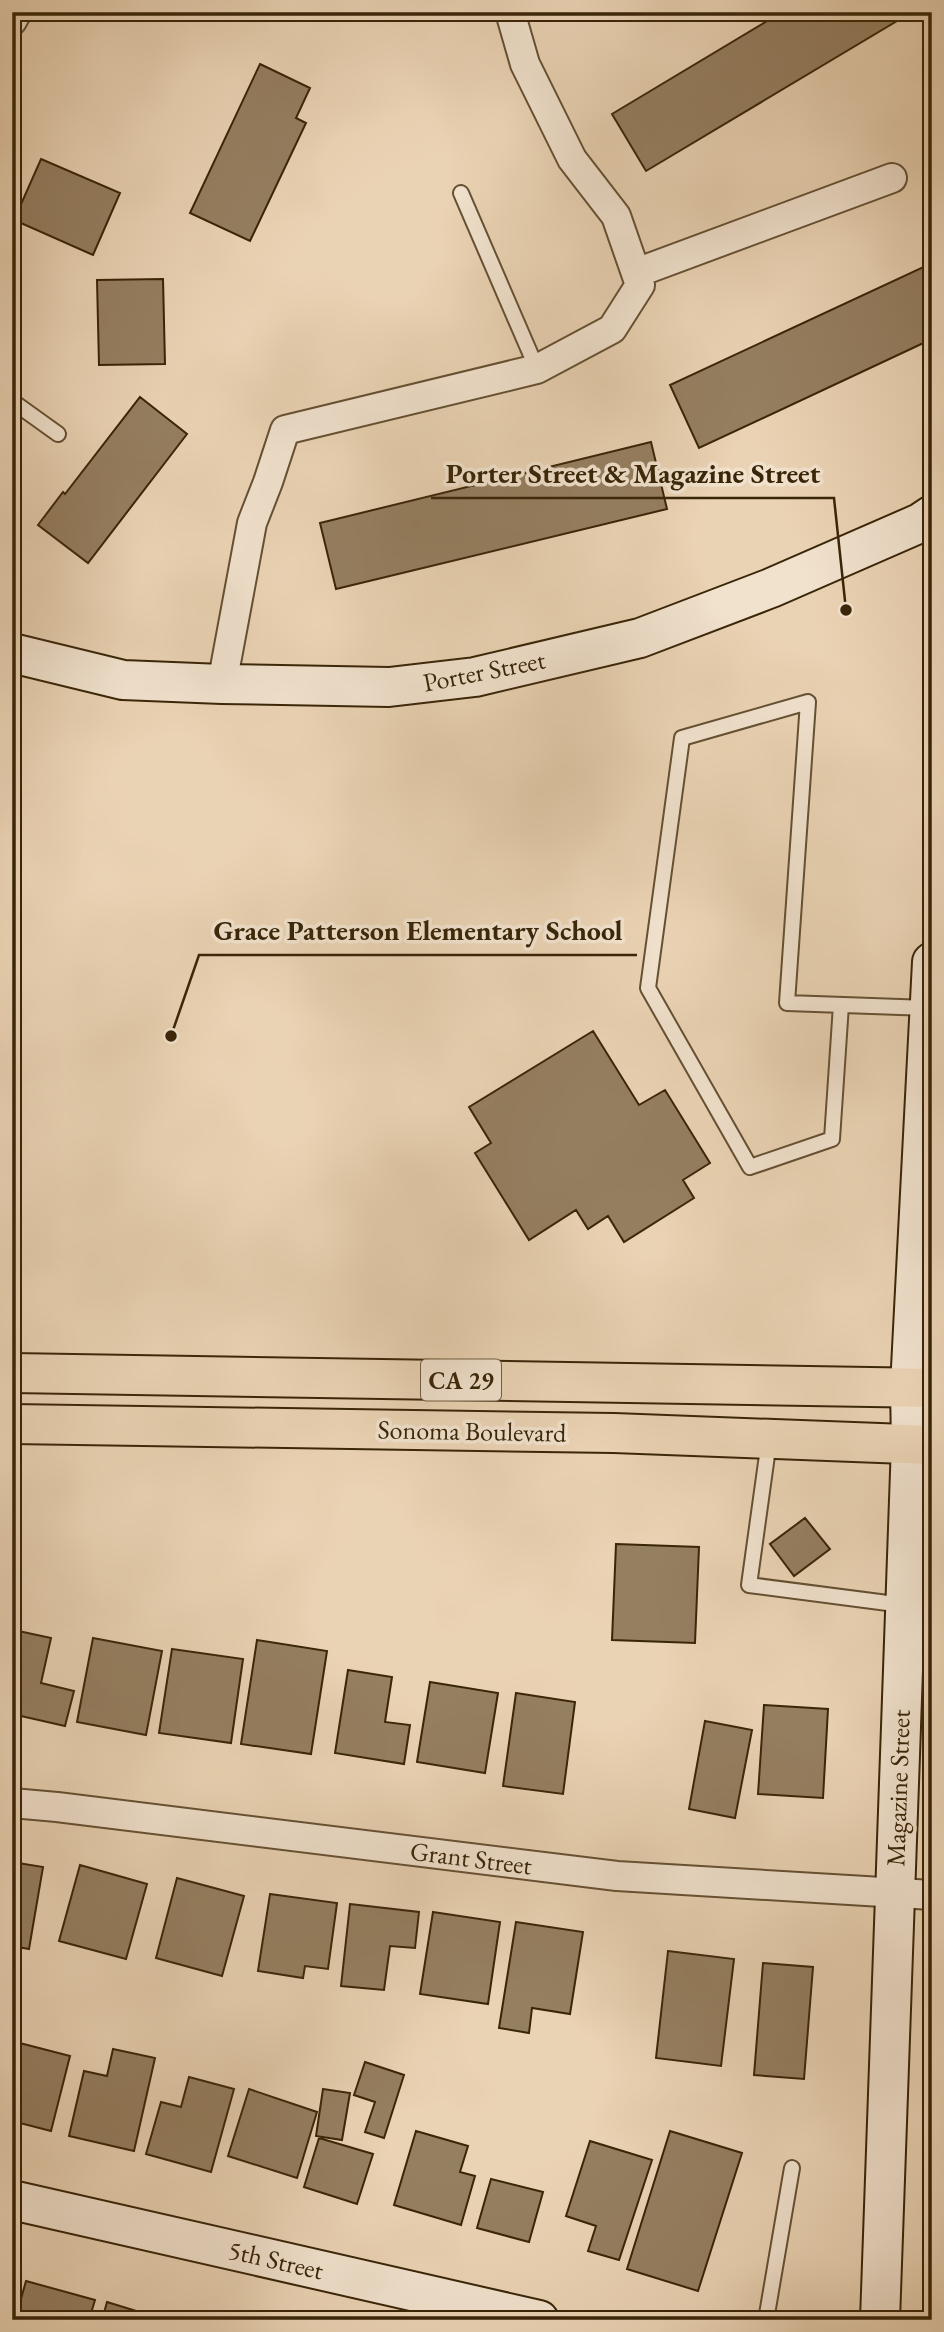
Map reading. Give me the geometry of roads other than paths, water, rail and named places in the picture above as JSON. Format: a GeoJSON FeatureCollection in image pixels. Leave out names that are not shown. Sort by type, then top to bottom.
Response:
{"type":"FeatureCollection","features":[{"type":"Feature","properties":{"kind":"main road","name":"Sonoma Boulevard"},"geometry":{"type":"LineString","coordinates":[[12,1373],[921,1388]]}},
{"type":"Feature","properties":{"kind":"main road","name":"Sonoma Boulevard"},"geometry":{"type":"LineString","coordinates":[[12,1424],[614,1433],[921,1445]]}},
{"type":"Feature","properties":{"kind":"street"},"geometry":{"type":"LineString","coordinates":[[12,21],[17,12]]}},
{"type":"Feature","properties":{"kind":"street"},"geometry":{"type":"LineString","coordinates":[[222,684],[252,523],[285,430],[537,369],[612,328],[640,285],[616,216],[572,159],[524,64],[510,12]]}},
{"type":"Feature","properties":{"kind":"street"},"geometry":{"type":"LineString","coordinates":[[635,272],[892,178]]}},
{"type":"Feature","properties":{"kind":"street","name":"Porter Street"},"geometry":{"type":"LineString","coordinates":[[12,653],[123,680],[389,687],[475,677],[640,638],[928,529]]}},
{"type":"Feature","properties":{"kind":"street","name":"Magazine Street"},"geometry":{"type":"LineString","coordinates":[[880,2320],[902,1666],[905,1605],[921,1445],[932,962]]}},
{"type":"Feature","properties":{"kind":"street","name":"Grant Street"},"geometry":{"type":"LineString","coordinates":[[12,1803],[617,1876],[932,1895]]}},
{"type":"Feature","properties":{"kind":"street","name":"5th Street"},"geometry":{"type":"LineString","coordinates":[[12,2200],[539,2320]]}},
{"type":"Feature","properties":{"kind":"lane"},"geometry":{"type":"LineString","coordinates":[[461,193],[537,369]]}},
{"type":"Feature","properties":{"kind":"lane"},"geometry":{"type":"LineString","coordinates":[[12,401],[58,434]]}},
{"type":"Feature","properties":{"kind":"lane"},"geometry":{"type":"LineString","coordinates":[[841,1005],[832,1139],[750,1167],[648,988],[682,738],[808,702],[787,1003],[929,1008]]}},
{"type":"Feature","properties":{"kind":"lane"},"geometry":{"type":"LineString","coordinates":[[769,1439],[749,1585],[905,1605]]}},
{"type":"Feature","properties":{"kind":"lane"},"geometry":{"type":"LineString","coordinates":[[902,1666],[932,1632]]}},
{"type":"Feature","properties":{"kind":"lane"},"geometry":{"type":"LineString","coordinates":[[766,2320],[792,2168]]}},
{"type":"Feature","properties":{"kind":"place","name":"Porter Street & Magazine Street"},"geometry":{"type":"Point","coordinates":[846,610]}},
{"type":"Feature","properties":{"kind":"place","name":"Grace Patterson Elementary School"},"geometry":{"type":"Point","coordinates":[171,1036]}}]}
